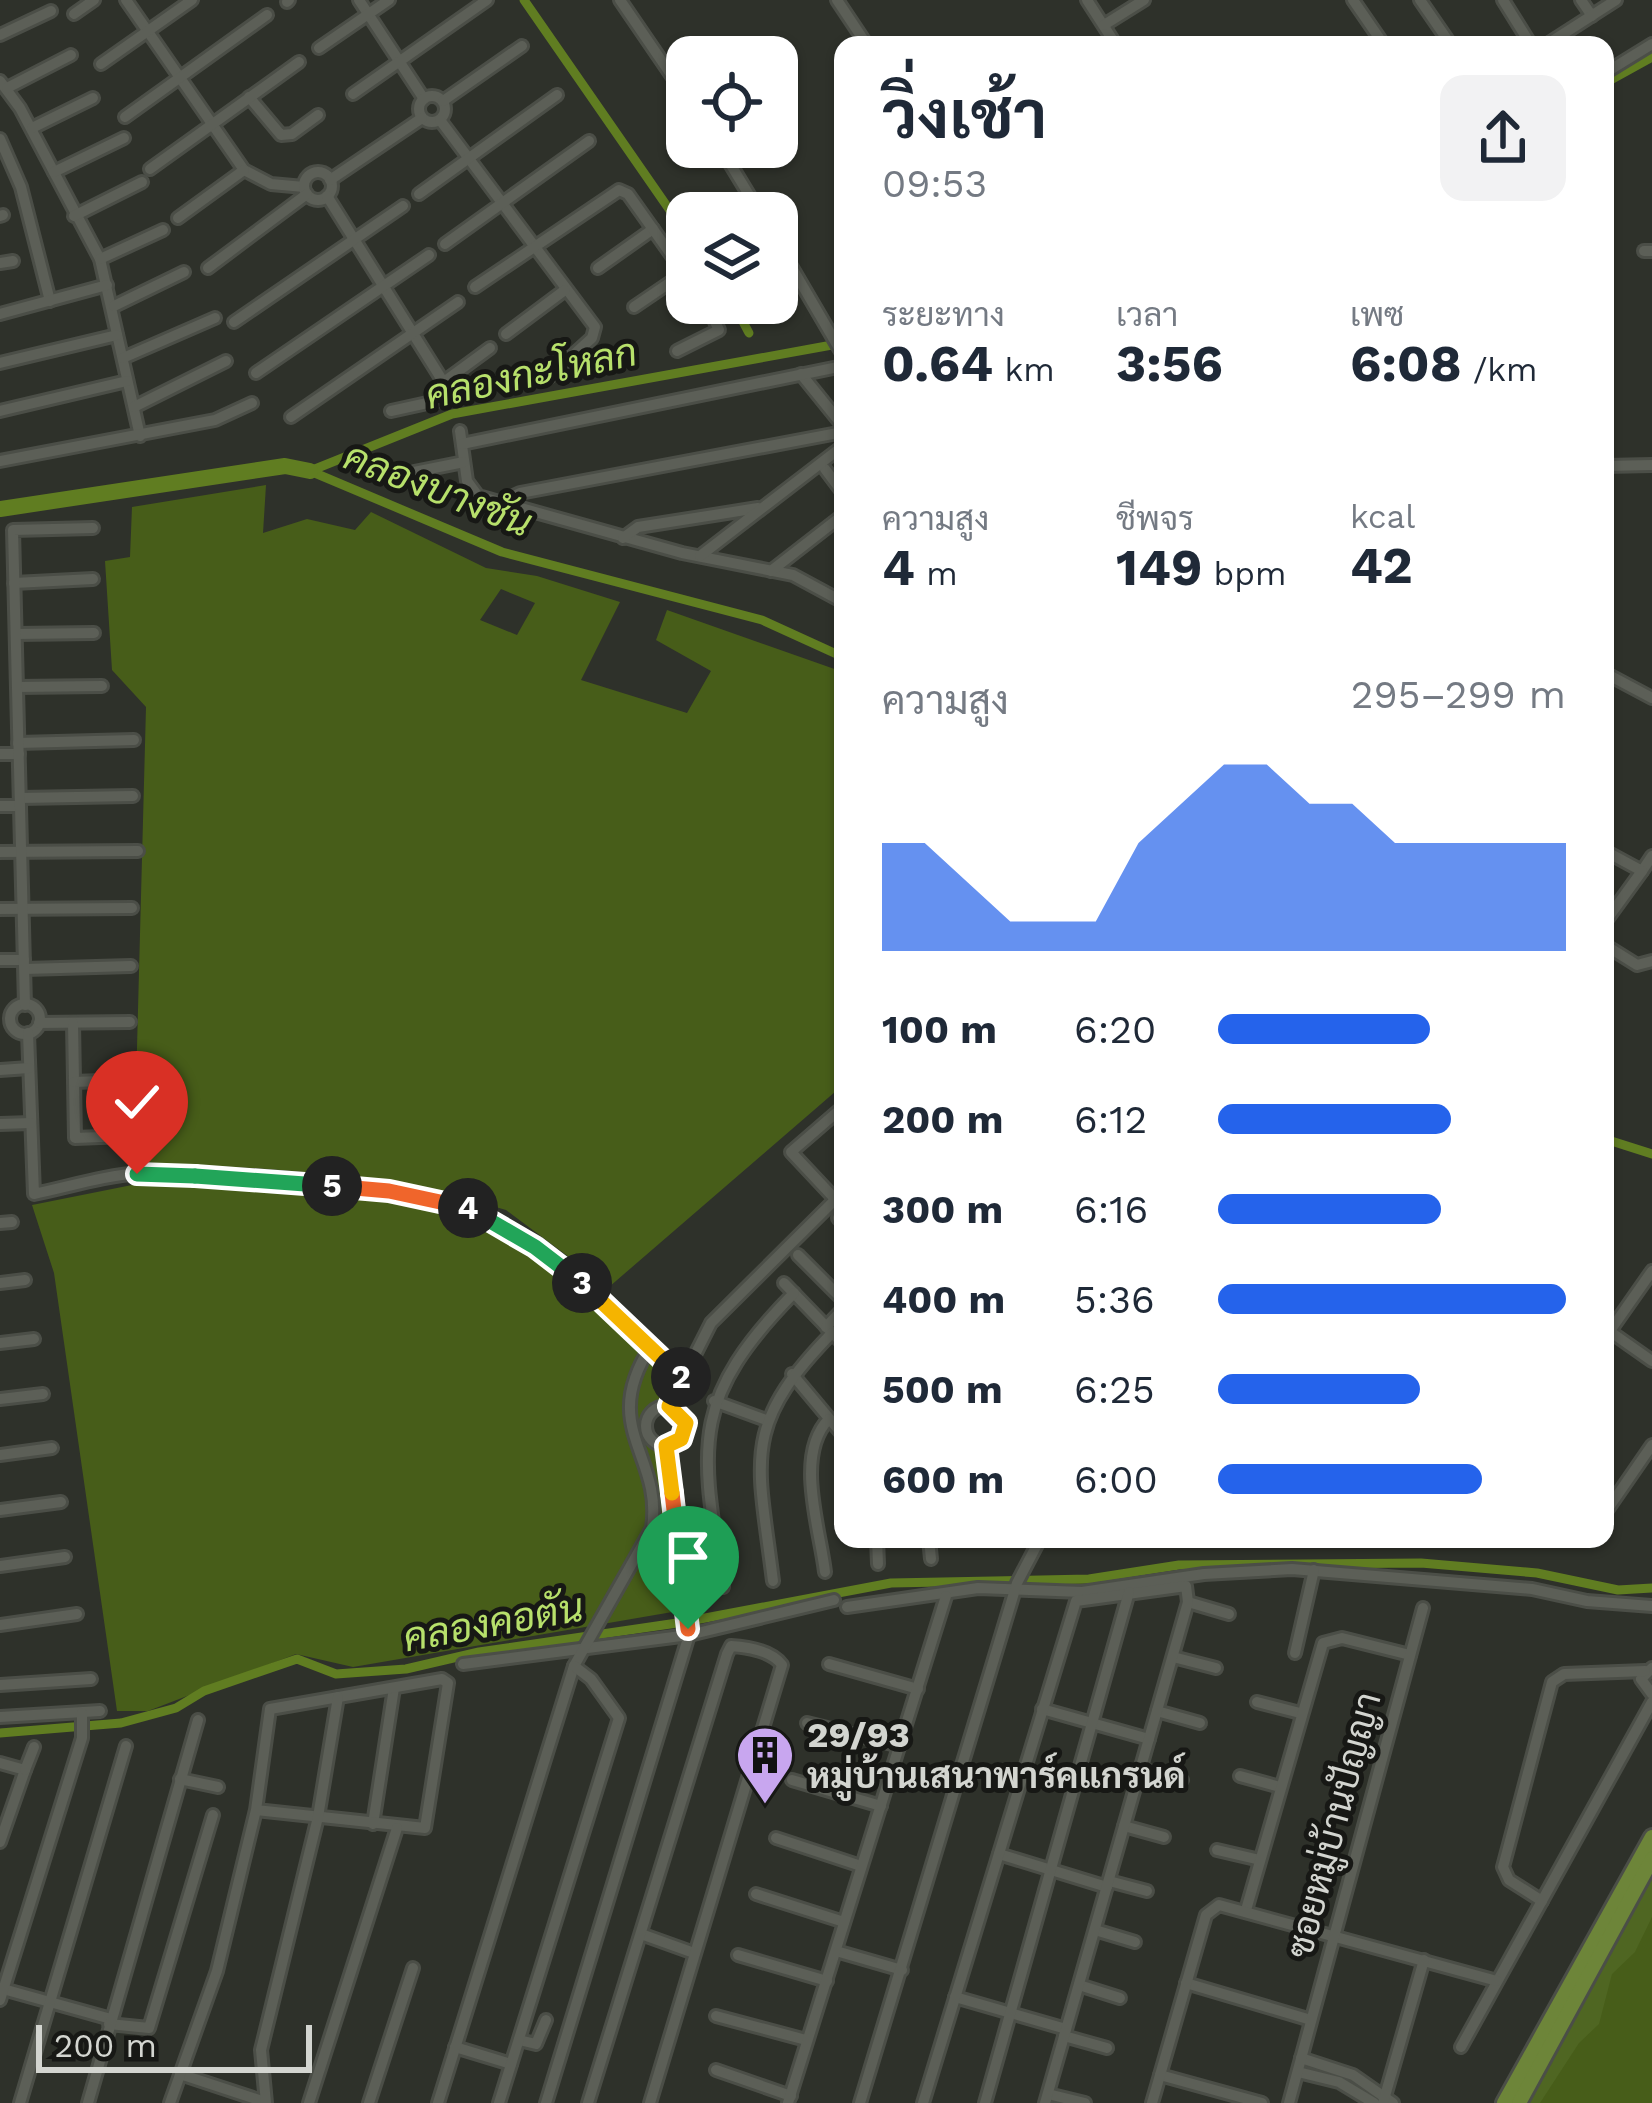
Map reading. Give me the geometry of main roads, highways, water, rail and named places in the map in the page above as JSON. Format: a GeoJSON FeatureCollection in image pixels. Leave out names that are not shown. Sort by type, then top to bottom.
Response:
{"type":"FeatureCollection","features":[{"type":"Feature","properties":{"kind":"main road"},"geometry":{"type":"LineString","coordinates":[[1504,2103],[1652,1837]]}},
{"type":"Feature","properties":{"kind":"main road"},"geometry":{"type":"LineString","coordinates":[[1519,2103],[1652,1859]]}},
{"type":"Feature","properties":{"kind":"waterway"},"geometry":{"type":"LineString","coordinates":[[524,0],[666,205]]}},
{"type":"Feature","properties":{"kind":"waterway","name":"คลองกะโหลก"},"geometry":{"type":"LineString","coordinates":[[1614,78],[1652,57]]}},
{"type":"Feature","properties":{"kind":"waterway"},"geometry":{"type":"LineString","coordinates":[[744,324],[749,333]]}},
{"type":"Feature","properties":{"kind":"waterway","name":"คลองกะโหลก"},"geometry":{"type":"LineString","coordinates":[[310,471],[452,414],[834,345]]}},
{"type":"Feature","properties":{"kind":"waterway","name":"คลองบางชัน"},"geometry":{"type":"LineString","coordinates":[[0,509],[285,466],[310,471]]}},
{"type":"Feature","properties":{"kind":"waterway","name":"คลองบางชัน"},"geometry":{"type":"LineString","coordinates":[[310,471],[502,552],[762,620],[834,653]]}},
{"type":"Feature","properties":{"kind":"waterway","name":"คลองบางชัน"},"geometry":{"type":"LineString","coordinates":[[1614,1142],[1652,1154]]}},
{"type":"Feature","properties":{"kind":"waterway","name":"คลองคอตัน"},"geometry":{"type":"LineString","coordinates":[[0,1733],[121,1723],[176,1708],[204,1691],[297,1659],[336,1674],[406,1669],[479,1652],[684,1622],[891,1583],[1089,1579],[1179,1565],[1421,1563],[1537,1573],[1618,1590],[1652,1588]]}},
{"type":"Feature","properties":{"kind":"place","name":"29/93 หมู่บ้านเสนาพาร์คแกรนด์"},"geometry":{"type":"Point","coordinates":[765,1806]}}]}
